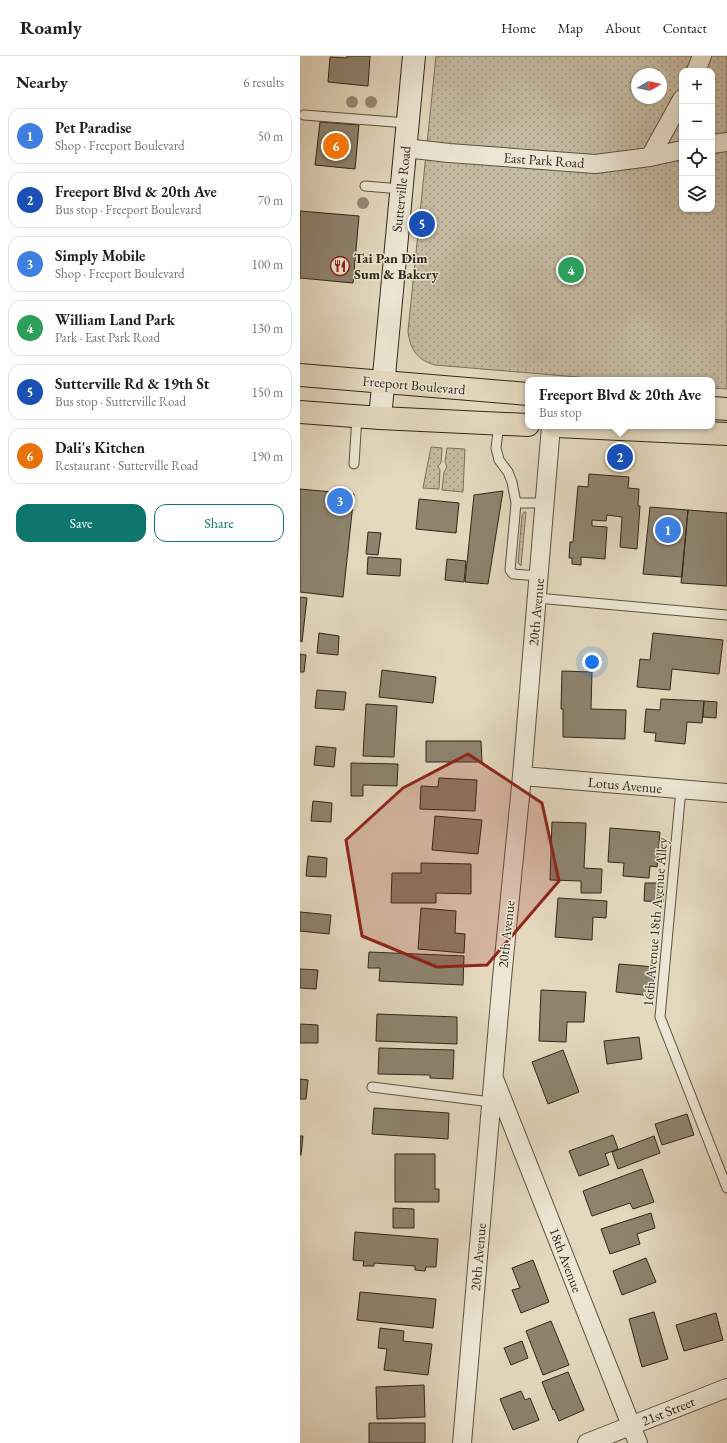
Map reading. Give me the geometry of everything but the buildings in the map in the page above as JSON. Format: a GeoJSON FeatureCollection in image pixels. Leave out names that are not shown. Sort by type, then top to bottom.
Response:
{"type":"FeatureCollection","features":[{"type":"Feature","properties":{"kind":"main road","name":"Sutterville Road"},"geometry":{"type":"LineString","coordinates":[[380,418],[382,382],[414,56]]}},
{"type":"Feature","properties":{"kind":"main road","name":"Freeport Boulevard"},"geometry":{"type":"LineString","coordinates":[[300,375],[525,394]]}},
{"type":"Feature","properties":{"kind":"main road"},"geometry":{"type":"LineString","coordinates":[[715,408],[727,409]]}},
{"type":"Feature","properties":{"kind":"main road"},"geometry":{"type":"LineString","coordinates":[[300,412],[380,418],[525,425]]}},
{"type":"Feature","properties":{"kind":"main road"},"geometry":{"type":"LineString","coordinates":[[620,429],[727,434]]}},
{"type":"Feature","properties":{"kind":"street"},"geometry":{"type":"LineString","coordinates":[[697,68],[702,56]]}},
{"type":"Feature","properties":{"kind":"street"},"geometry":{"type":"LineString","coordinates":[[650,157],[679,104]]}},
{"type":"Feature","properties":{"kind":"street"},"geometry":{"type":"LineString","coordinates":[[715,144],[727,142]]}},
{"type":"Feature","properties":{"kind":"street","name":"East Park Road"},"geometry":{"type":"LineString","coordinates":[[405,148],[449,153],[595,164],[650,157],[679,151]]}},
{"type":"Feature","properties":{"kind":"street","name":"20th Avenue"},"geometry":{"type":"LineString","coordinates":[[462,1443],[491,1102],[538,598],[551,429]]}},
{"type":"Feature","properties":{"kind":"street","name":"Lotus Avenue"},"geometry":{"type":"LineString","coordinates":[[522,776],[727,793]]}},
{"type":"Feature","properties":{"kind":"street","name":"18th Avenue"},"geometry":{"type":"LineString","coordinates":[[494,1077],[638,1443]]}},
{"type":"Feature","properties":{"kind":"street","name":"21st Street"},"geometry":{"type":"LineString","coordinates":[[587,1443],[727,1388]]}},
{"type":"Feature","properties":{"kind":"lane"},"geometry":{"type":"LineString","coordinates":[[304,115],[407,123]]}},
{"type":"Feature","properties":{"kind":"lane"},"geometry":{"type":"LineString","coordinates":[[364,186],[401,189]]}},
{"type":"Feature","properties":{"kind":"lane"},"geometry":{"type":"LineString","coordinates":[[354,464],[357,416]]}},
{"type":"Feature","properties":{"kind":"lane"},"geometry":{"type":"LineString","coordinates":[[499,423],[496,448],[499,460],[508,472],[512,482],[516,502],[510,570],[513,574],[539,576]]}},
{"type":"Feature","properties":{"kind":"lane"},"geometry":{"type":"LineString","coordinates":[[516,502],[545,503]]}},
{"type":"Feature","properties":{"kind":"lane"},"geometry":{"type":"LineString","coordinates":[[538,598],[727,615]]}},
{"type":"Feature","properties":{"kind":"lane","name":"16th Avenue 18th Avenue Alley"},"geometry":{"type":"LineString","coordinates":[[681,789],[660,1017],[727,1188]]}},
{"type":"Feature","properties":{"kind":"lane"},"geometry":{"type":"LineString","coordinates":[[372,1087],[491,1102]]}},
{"type":"Feature","properties":{"kind":"highlighted area"},"geometry":{"type":"Polygon","coordinates":[[[468,754],[542,803],[559,881],[487,965],[437,967],[362,936],[346,840],[403,788],[468,754]]]}},
{"type":"Feature","properties":{"kind":"shaded area"},"geometry":{"type":"Polygon","coordinates":[[[436,56],[727,56],[727,389],[715,388],[715,377],[577,377],[435,365],[419,357],[411,343],[408,331],[436,56]]]}},
{"type":"Feature","properties":{"kind":"shaded area"},"geometry":{"type":"Polygon","coordinates":[[[431,447],[442,448],[441,463],[438,466],[440,470],[439,489],[423,488],[431,447]]]}},
{"type":"Feature","properties":{"kind":"shaded area"},"geometry":{"type":"Polygon","coordinates":[[[447,448],[465,449],[463,492],[442,490],[444,472],[447,467],[445,462],[447,448]]]}},
{"type":"Feature","properties":{"kind":"shaded area"},"geometry":{"type":"Polygon","coordinates":[[[526,512],[521,566],[518,563],[522,515],[526,512]]]}},
{"type":"Feature","properties":{"kind":"place","name":"Dali's Kitchen"},"geometry":{"type":"Point","coordinates":[336,146]}},
{"type":"Feature","properties":{"kind":"place","name":"Sutterville Rd & 19th St"},"geometry":{"type":"Point","coordinates":[422,224]}},
{"type":"Feature","properties":{"kind":"place","name":"Tai Pan Dim Sum & Bakery"},"geometry":{"type":"Point","coordinates":[340,266]}},
{"type":"Feature","properties":{"kind":"place","name":"William Land Park"},"geometry":{"type":"Point","coordinates":[571,270]}},
{"type":"Feature","properties":{"kind":"place","name":"Freeport Blvd & 20th Ave"},"geometry":{"type":"Point","coordinates":[620,457]}},
{"type":"Feature","properties":{"kind":"place","name":"Simply Mobile"},"geometry":{"type":"Point","coordinates":[340,501]}},
{"type":"Feature","properties":{"kind":"place","name":"Pet Paradise"},"geometry":{"type":"Point","coordinates":[668,530]}}]}
